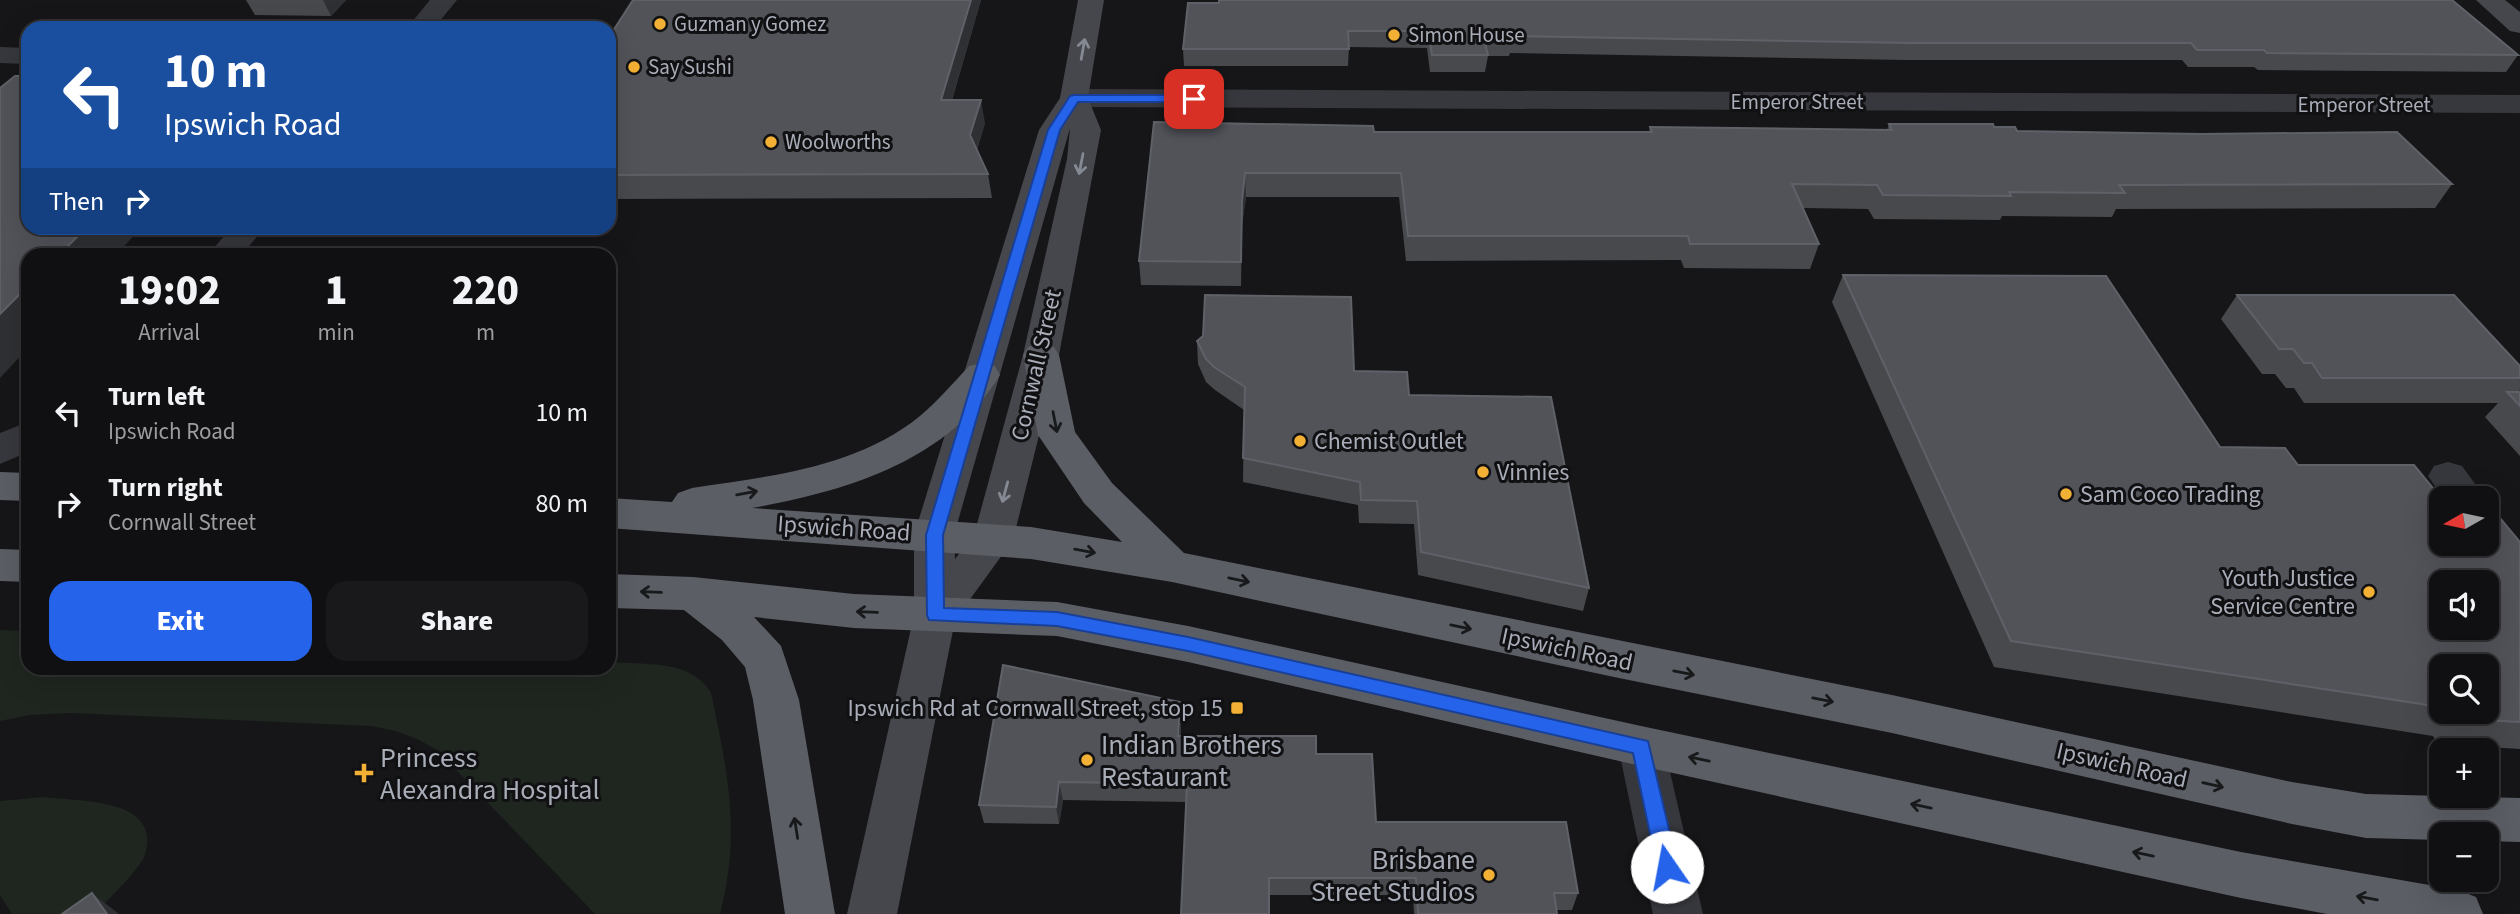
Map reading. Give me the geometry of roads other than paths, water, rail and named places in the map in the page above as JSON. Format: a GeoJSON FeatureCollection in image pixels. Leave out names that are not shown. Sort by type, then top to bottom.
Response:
{"type":"FeatureCollection","features":[{"type":"Feature","properties":{"kind":"highway"},"geometry":{"type":"LineString","coordinates":[[1041,355],[1057,435],[1098,493],[1172,566]]}},
{"type":"Feature","properties":{"kind":"highway"},"geometry":{"type":"LineString","coordinates":[[620,513],[833,478],[880,459],[926,431],[982,375]]}},
{"type":"Feature","properties":{"kind":"highway"},"geometry":{"type":"LineString","coordinates":[[0,486],[21,487]]}},
{"type":"Feature","properties":{"kind":"highway","name":"Ipswich Road"},"geometry":{"type":"LineString","coordinates":[[620,513],[1031,542],[1172,566],[1906,717],[2292,803],[2366,816],[2520,820]]}},
{"type":"Feature","properties":{"kind":"highway"},"geometry":{"type":"LineString","coordinates":[[0,565],[21,566]]}},
{"type":"Feature","properties":{"kind":"highway"},"geometry":{"type":"LineString","coordinates":[[616,591],[693,594],[854,611],[1070,622],[1188,644],[1641,746],[2241,875],[2458,914]]}},
{"type":"Feature","properties":{"kind":"highway"},"geometry":{"type":"LineString","coordinates":[[693,594],[737,628],[765,659],[776,700],[810,914]]}},
{"type":"Feature","properties":{"kind":"main road","name":"Cornwall Street"},"geometry":{"type":"LineString","coordinates":[[872,914],[916,696],[936,615],[934,535],[1054,130],[1074,98],[1091,0]]}},
{"type":"Feature","properties":{"kind":"main road"},"geometry":{"type":"LineString","coordinates":[[2489,0],[2520,25]]}},
{"type":"Feature","properties":{"kind":"main road","name":"Cornwall Street"},"geometry":{"type":"LineString","coordinates":[[936,615],[993,540],[1041,355],[1086,130],[1074,98]]}},
{"type":"Feature","properties":{"kind":"street"},"geometry":{"type":"LineString","coordinates":[[426,21],[444,0]]}},
{"type":"Feature","properties":{"kind":"street"},"geometry":{"type":"LineString","coordinates":[[0,55],[21,56]]}},
{"type":"Feature","properties":{"kind":"street","name":"Emperor Street"},"geometry":{"type":"LineString","coordinates":[[1074,98],[2520,104]]}},
{"type":"Feature","properties":{"kind":"street"},"geometry":{"type":"LineString","coordinates":[[0,450],[21,439]]}},
{"type":"Feature","properties":{"kind":"street"},"geometry":{"type":"LineString","coordinates":[[1641,746],[1678,914]]}},
{"type":"Feature","properties":{"kind":"place","name":"Guzman y Gomez"},"geometry":{"type":"Point","coordinates":[660,24]}},
{"type":"Feature","properties":{"kind":"place","name":"Simon House"},"geometry":{"type":"Point","coordinates":[1394,35]}},
{"type":"Feature","properties":{"kind":"place","name":"Say Sushi"},"geometry":{"type":"Point","coordinates":[634,67]}},
{"type":"Feature","properties":{"kind":"place","name":"Woolworths"},"geometry":{"type":"Point","coordinates":[771,142]}},
{"type":"Feature","properties":{"kind":"place","name":"Chemist Outlet"},"geometry":{"type":"Point","coordinates":[1300,441]}},
{"type":"Feature","properties":{"kind":"place","name":"Vinnies"},"geometry":{"type":"Point","coordinates":[1483,472]}},
{"type":"Feature","properties":{"kind":"place","name":"Sam Coco Trading"},"geometry":{"type":"Point","coordinates":[2066,494]}},
{"type":"Feature","properties":{"kind":"place","name":"Youth Justice Service Centre"},"geometry":{"type":"Point","coordinates":[2369,592]}},
{"type":"Feature","properties":{"kind":"place","name":"Ipswich Rd at Cornwall Street, stop 15"},"geometry":{"type":"Point","coordinates":[1237,708]}},
{"type":"Feature","properties":{"kind":"place","name":"Indian Brothers Restaurant"},"geometry":{"type":"Point","coordinates":[1087,760]}},
{"type":"Feature","properties":{"kind":"place","name":"Princess Alexandra Hospital"},"geometry":{"type":"Point","coordinates":[364,773]}},
{"type":"Feature","properties":{"kind":"place","name":"Brisbane Street Studios"},"geometry":{"type":"Point","coordinates":[1489,875]}}]}
